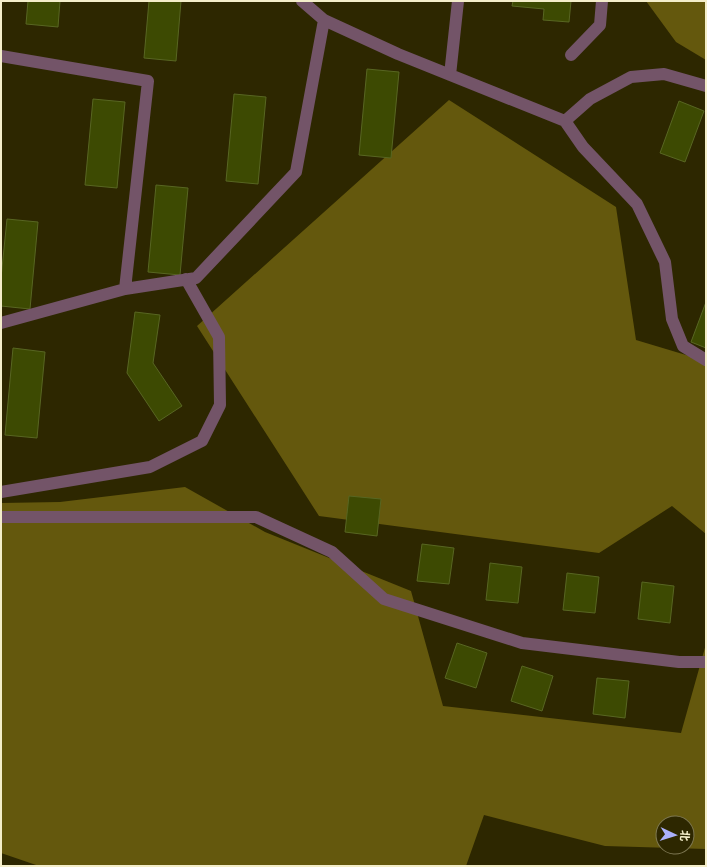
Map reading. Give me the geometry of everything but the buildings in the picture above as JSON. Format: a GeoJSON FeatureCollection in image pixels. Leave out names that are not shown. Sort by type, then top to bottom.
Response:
{"type":"FeatureCollection","features":[{"type":"Feature","properties":{"kind":"street"},"geometry":{"type":"LineString","coordinates":[[302,1],[324,20],[398,54],[565,120],[584,147],[638,204],[665,262],[672,319],[684,346],[706,360]]}},
{"type":"Feature","properties":{"kind":"street"},"geometry":{"type":"LineString","coordinates":[[450,75],[458,1]]}},
{"type":"Feature","properties":{"kind":"street"},"geometry":{"type":"LineString","coordinates":[[571,55],[600,25],[602,1]]}},
{"type":"Feature","properties":{"kind":"street"},"geometry":{"type":"LineString","coordinates":[[1,323],[125,289],[196,278],[296,172],[324,20]]}},
{"type":"Feature","properties":{"kind":"street"},"geometry":{"type":"LineString","coordinates":[[1,56],[148,81],[125,289]]}},
{"type":"Feature","properties":{"kind":"street"},"geometry":{"type":"LineString","coordinates":[[565,120],[590,98],[631,77],[664,74],[706,86]]}},
{"type":"Feature","properties":{"kind":"street"},"geometry":{"type":"LineString","coordinates":[[1,492],[150,467],[202,441],[220,406],[219,337],[186,279]]}},
{"type":"Feature","properties":{"kind":"street"},"geometry":{"type":"LineString","coordinates":[[1,517],[256,517],[332,552],[384,600],[522,643],[679,662],[706,662]]}},
{"type":"Feature","properties":{"kind":"shaded area"},"geometry":{"type":"Polygon","coordinates":[[[646,1],[706,1],[706,60],[676,42],[646,1]]]}},
{"type":"Feature","properties":{"kind":"shaded area"},"geometry":{"type":"Polygon","coordinates":[[[449,100],[616,207],[636,340],[706,361],[706,534],[672,506],[599,553],[319,516],[197,326],[449,100]]]}},
{"type":"Feature","properties":{"kind":"shaded area"},"geometry":{"type":"Polygon","coordinates":[[[185,487],[265,532],[411,591],[443,706],[681,733],[706,644],[706,849],[695,849],[695,815],[655,815],[655,847],[605,846],[484,815],[466,866],[39,866],[1,853],[1,503],[60,502],[185,487]]]}}]}
